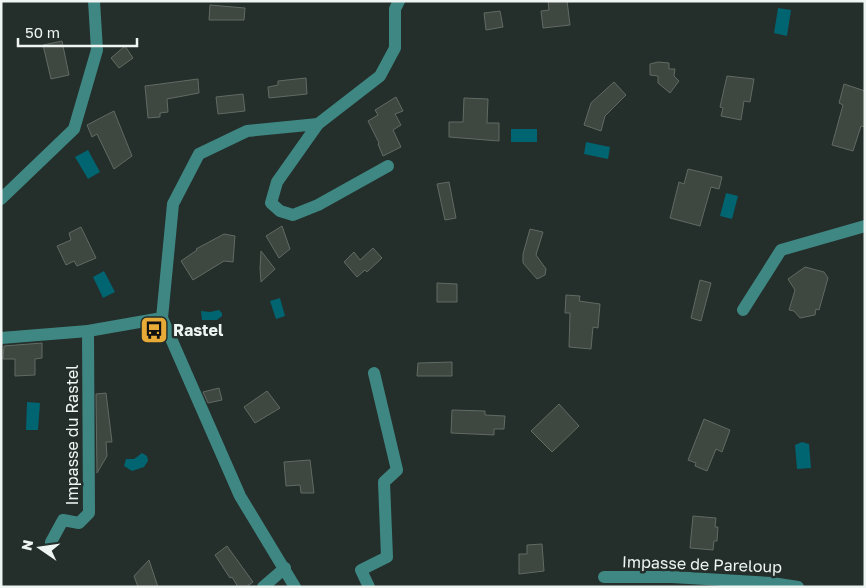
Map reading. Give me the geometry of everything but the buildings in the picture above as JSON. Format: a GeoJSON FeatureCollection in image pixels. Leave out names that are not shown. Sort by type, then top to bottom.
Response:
{"type":"FeatureCollection","features":[{"type":"Feature","properties":{"kind":"street"},"geometry":{"type":"LineString","coordinates":[[1,199],[74,129],[97,50],[94,1]]}},
{"type":"Feature","properties":{"kind":"street"},"geometry":{"type":"LineString","coordinates":[[388,166],[318,205],[293,215],[280,211],[271,203],[277,182],[318,124],[380,76],[395,48],[396,9],[399,1]]}},
{"type":"Feature","properties":{"kind":"street"},"geometry":{"type":"LineString","coordinates":[[295,587],[240,496],[162,318],[173,204],[199,154],[247,131],[318,124]]}},
{"type":"Feature","properties":{"kind":"street"},"geometry":{"type":"LineString","coordinates":[[743,310],[781,250],[865,226]]}},
{"type":"Feature","properties":{"kind":"street"},"geometry":{"type":"LineString","coordinates":[[1,338],[88,332],[162,318]]}},
{"type":"Feature","properties":{"kind":"street","name":"Impasse du Rastel"},"geometry":{"type":"LineString","coordinates":[[51,542],[64,520],[79,522],[89,513],[88,332]]}},
{"type":"Feature","properties":{"kind":"street"},"geometry":{"type":"LineString","coordinates":[[369,587],[361,570],[387,557],[384,482],[397,470],[374,373]]}},
{"type":"Feature","properties":{"kind":"street"},"geometry":{"type":"LineString","coordinates":[[263,587],[284,568]]}},
{"type":"Feature","properties":{"kind":"street","name":"Impasse de Pareloup"},"geometry":{"type":"LineString","coordinates":[[604,576],[772,583],[798,587]]}},
{"type":"Feature","properties":{"kind":"water"},"geometry":{"type":"Polygon","coordinates":[[[778,8],[791,10],[787,36],[774,33],[778,8]]]}},
{"type":"Feature","properties":{"kind":"water"},"geometry":{"type":"Polygon","coordinates":[[[511,129],[537,129],[537,142],[511,142],[511,129]]]}},
{"type":"Feature","properties":{"kind":"water"},"geometry":{"type":"Polygon","coordinates":[[[586,142],[610,147],[608,159],[584,154],[586,142]]]}},
{"type":"Feature","properties":{"kind":"water"},"geometry":{"type":"Polygon","coordinates":[[[88,150],[100,172],[88,179],[75,157],[88,150]]]}},
{"type":"Feature","properties":{"kind":"water"},"geometry":{"type":"Polygon","coordinates":[[[726,193],[738,196],[732,219],[720,216],[726,193]]]}},
{"type":"Feature","properties":{"kind":"water"},"geometry":{"type":"Polygon","coordinates":[[[104,271],[115,292],[103,298],[93,277],[104,271]]]}},
{"type":"Feature","properties":{"kind":"water"},"geometry":{"type":"Polygon","coordinates":[[[280,298],[285,316],[276,319],[270,301],[280,298]]]}},
{"type":"Feature","properties":{"kind":"water"},"geometry":{"type":"Polygon","coordinates":[[[219,310],[222,316],[217,320],[202,320],[201,311],[219,310]]]}},
{"type":"Feature","properties":{"kind":"water"},"geometry":{"type":"Polygon","coordinates":[[[27,402],[40,403],[38,430],[26,430],[27,402]]]}},
{"type":"Feature","properties":{"kind":"water"},"geometry":{"type":"Polygon","coordinates":[[[802,442],[809,444],[811,468],[797,469],[795,445],[802,442]]]}},
{"type":"Feature","properties":{"kind":"water"},"geometry":{"type":"Polygon","coordinates":[[[142,453],[147,456],[148,461],[144,467],[132,471],[124,466],[126,459],[134,459],[142,453]]]}},
{"type":"Feature","properties":{"kind":"place","name":"Rastel"},"geometry":{"type":"Point","coordinates":[154,330]}}]}
